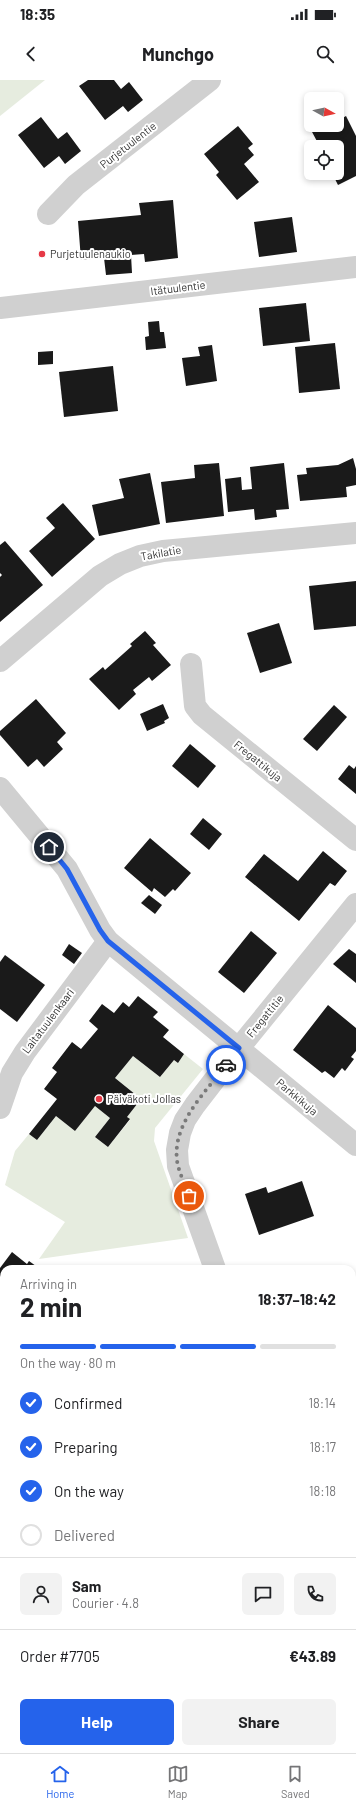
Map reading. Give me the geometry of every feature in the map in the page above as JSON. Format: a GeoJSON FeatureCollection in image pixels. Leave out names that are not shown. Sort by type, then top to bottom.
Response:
{"type":"FeatureCollection","features":[{"type":"Feature","properties":{"kind":"street","name":"Purjetuulentie"},"geometry":{"type":"LineString","coordinates":[[48,214],[76,185],[210,80]]}},
{"type":"Feature","properties":{"kind":"street","name":"Itätuulentie"},"geometry":{"type":"LineString","coordinates":[[0,308],[356,267]]}},
{"type":"Feature","properties":{"kind":"street","name":"Takilatie"},"geometry":{"type":"LineString","coordinates":[[0,661],[100,576],[120,564],[140,556],[163,551],[356,533]]}},
{"type":"Feature","properties":{"kind":"street","name":"Fregattikuja"},"geometry":{"type":"LineString","coordinates":[[192,664],[195,706],[202,715],[356,840]]}},
{"type":"Feature","properties":{"kind":"street","name":"Parkkikuja"},"geometry":{"type":"LineString","coordinates":[[0,788],[67,869],[100,930],[108,941],[356,1145]]}},
{"type":"Feature","properties":{"kind":"street","name":"Fregattitie"},"geometry":{"type":"LineString","coordinates":[[214,1265],[178,1166],[177,1150],[185,1120],[239,1048],[356,904]]}},
{"type":"Feature","properties":{"kind":"street","name":"Laitatuulenkaari"},"geometry":{"type":"LineString","coordinates":[[0,1108],[12,1073],[25,1052],[108,941]]}},
{"type":"Feature","properties":{"kind":"shaded area"},"geometry":{"type":"Polygon","coordinates":[[[0,80],[45,80],[0,116],[0,80]]]}},
{"type":"Feature","properties":{"kind":"shaded area"},"geometry":{"type":"Polygon","coordinates":[[[184,1054],[203,1069],[155,1128],[154,1141],[188,1238],[39,1259],[65,1222],[5,1185],[15,1151],[29,1134],[37,1140],[56,1116],[75,1131],[95,1106],[110,1118],[95,1137],[108,1147],[130,1120],[127,1117],[141,1099],[115,1078],[133,1056],[160,1077],[174,1060],[178,1063],[184,1054]]]}},
{"type":"Feature","properties":{"kind":"building"},"geometry":{"type":"Polygon","coordinates":[[[88,80],[114,80],[121,89],[129,82],[143,100],[128,112],[123,106],[105,120],[79,86],[88,80]]]}},
{"type":"Feature","properties":{"kind":"building"},"geometry":{"type":"Polygon","coordinates":[[[346,116],[356,136],[356,176],[338,185],[336,180],[344,180],[344,140],[316,140],[312,132],[344,132],[344,117],[346,116]]]}},
{"type":"Feature","properties":{"kind":"building"},"geometry":{"type":"Polygon","coordinates":[[[41,117],[58,139],[67,132],[81,151],[65,164],[59,156],[44,168],[18,135],[41,117]]]}},
{"type":"Feature","properties":{"kind":"building"},"geometry":{"type":"Polygon","coordinates":[[[238,126],[253,144],[248,148],[254,155],[244,164],[259,182],[237,200],[216,175],[219,172],[204,154],[238,126]]]}},
{"type":"Feature","properties":{"kind":"building"},"geometry":{"type":"Polygon","coordinates":[[[173,200],[178,258],[145,262],[144,254],[131,255],[132,273],[106,275],[104,258],[81,260],[78,221],[141,215],[139,203],[173,200]]]}},
{"type":"Feature","properties":{"kind":"building"},"geometry":{"type":"Polygon","coordinates":[[[292,217],[297,252],[259,257],[254,222],[292,217]]]}},
{"type":"Feature","properties":{"kind":"building"},"geometry":{"type":"Polygon","coordinates":[[[306,303],[310,341],[263,346],[259,308],[306,303]]]}},
{"type":"Feature","properties":{"kind":"building"},"geometry":{"type":"Polygon","coordinates":[[[159,321],[160,332],[164,332],[166,348],[146,350],[145,337],[149,336],[148,322],[159,321]]]}},
{"type":"Feature","properties":{"kind":"building"},"geometry":{"type":"Polygon","coordinates":[[[335,343],[340,389],[299,393],[295,347],[335,343]]]}},
{"type":"Feature","properties":{"kind":"building"},"geometry":{"type":"Polygon","coordinates":[[[212,345],[217,381],[186,386],[182,358],[200,356],[198,347],[212,345]]]}},
{"type":"Feature","properties":{"kind":"building"},"geometry":{"type":"Polygon","coordinates":[[[53,351],[53,364],[38,365],[38,352],[53,351]]]}},
{"type":"Feature","properties":{"kind":"building"},"geometry":{"type":"Polygon","coordinates":[[[113,366],[118,411],[64,417],[59,372],[113,366]]]}},
{"type":"Feature","properties":{"kind":"building"},"geometry":{"type":"Polygon","coordinates":[[[353,458],[356,469],[356,485],[346,487],[347,497],[300,501],[297,475],[307,474],[306,468],[338,465],[353,458]]]}},
{"type":"Feature","properties":{"kind":"building"},"geometry":{"type":"Polygon","coordinates":[[[219,463],[224,516],[166,523],[161,482],[195,478],[194,465],[219,463]]]}},
{"type":"Feature","properties":{"kind":"building"},"geometry":{"type":"Polygon","coordinates":[[[284,463],[289,509],[276,510],[277,517],[255,520],[254,509],[228,512],[225,479],[241,477],[242,490],[252,489],[250,467],[284,463]]]}},
{"type":"Feature","properties":{"kind":"building"},"geometry":{"type":"Polygon","coordinates":[[[150,473],[160,524],[99,536],[92,505],[124,498],[119,479],[150,473]]]}},
{"type":"Feature","properties":{"kind":"building"},"geometry":{"type":"Polygon","coordinates":[[[63,503],[95,539],[52,577],[29,551],[55,528],[46,518],[63,503]]]}},
{"type":"Feature","properties":{"kind":"building"},"geometry":{"type":"Polygon","coordinates":[[[5,541],[43,585],[0,622],[0,577],[2,575],[0,573],[0,545],[5,541]]]}},
{"type":"Feature","properties":{"kind":"building"},"geometry":{"type":"Polygon","coordinates":[[[356,581],[356,626],[314,630],[309,586],[356,581]]]}},
{"type":"Feature","properties":{"kind":"building"},"geometry":{"type":"Polygon","coordinates":[[[279,623],[292,663],[260,673],[247,633],[279,623]]]}},
{"type":"Feature","properties":{"kind":"building"},"geometry":{"type":"Polygon","coordinates":[[[145,631],[156,643],[153,645],[171,665],[152,681],[149,677],[133,690],[136,694],[119,710],[89,679],[103,667],[105,670],[132,646],[130,644],[145,631]]]}},
{"type":"Feature","properties":{"kind":"building"},"geometry":{"type":"Polygon","coordinates":[[[36,699],[66,733],[57,742],[63,749],[44,767],[37,759],[28,767],[0,735],[0,731],[36,699]]]}},
{"type":"Feature","properties":{"kind":"building"},"geometry":{"type":"Polygon","coordinates":[[[163,704],[169,718],[164,721],[165,723],[147,731],[140,714],[163,704]]]}},
{"type":"Feature","properties":{"kind":"building"},"geometry":{"type":"Polygon","coordinates":[[[334,705],[347,717],[317,751],[303,739],[334,705]]]}},
{"type":"Feature","properties":{"kind":"building"},"geometry":{"type":"Polygon","coordinates":[[[190,744],[216,766],[198,788],[172,766],[190,744]]]}},
{"type":"Feature","properties":{"kind":"building"},"geometry":{"type":"Polygon","coordinates":[[[349,765],[354,769],[356,766],[356,794],[338,779],[349,765]]]}},
{"type":"Feature","properties":{"kind":"building"},"geometry":{"type":"Polygon","coordinates":[[[203,818],[222,834],[209,850],[190,834],[203,818]]]}},
{"type":"Feature","properties":{"kind":"building"},"geometry":{"type":"Polygon","coordinates":[[[150,838],[191,873],[175,891],[173,889],[165,897],[154,888],[152,892],[124,868],[150,838]]]}},
{"type":"Feature","properties":{"kind":"building"},"geometry":{"type":"Polygon","coordinates":[[[323,851],[347,871],[335,886],[330,883],[299,921],[245,877],[264,854],[298,881],[323,851]]]}},
{"type":"Feature","properties":{"kind":"building"},"geometry":{"type":"Polygon","coordinates":[[[149,895],[162,905],[155,914],[141,903],[149,895]]]}},
{"type":"Feature","properties":{"kind":"building"},"geometry":{"type":"Polygon","coordinates":[[[251,931],[277,953],[244,993],[218,972],[251,931]]]}},
{"type":"Feature","properties":{"kind":"building"},"geometry":{"type":"Polygon","coordinates":[[[69,944],[82,953],[74,964],[62,955],[69,944]]]}},
{"type":"Feature","properties":{"kind":"building"},"geometry":{"type":"Polygon","coordinates":[[[349,949],[356,954],[356,983],[333,964],[349,949]]]}},
{"type":"Feature","properties":{"kind":"building"},"geometry":{"type":"Polygon","coordinates":[[[5,955],[45,985],[17,1022],[0,1009],[0,962],[5,955]]]}},
{"type":"Feature","properties":{"kind":"building"},"geometry":{"type":"Polygon","coordinates":[[[138,996],[158,1012],[153,1017],[169,1030],[163,1037],[184,1054],[178,1063],[174,1060],[160,1077],[133,1056],[115,1078],[141,1099],[127,1117],[130,1119],[108,1147],[95,1137],[110,1118],[95,1106],[75,1131],[56,1116],[37,1140],[29,1134],[57,1099],[44,1089],[57,1072],[52,1068],[72,1042],[81,1049],[98,1029],[89,1021],[102,1004],[114,1013],[123,1002],[129,1007],[138,996]]]}},
{"type":"Feature","properties":{"kind":"building"},"geometry":{"type":"Polygon","coordinates":[[[328,1005],[356,1028],[356,1051],[351,1057],[354,1059],[345,1071],[342,1068],[334,1078],[325,1071],[322,1073],[293,1050],[328,1005]]]}},
{"type":"Feature","properties":{"kind":"building"},"geometry":{"type":"Polygon","coordinates":[[[302,1181],[314,1216],[259,1235],[245,1194],[266,1187],[268,1193],[302,1181]]]}},
{"type":"Feature","properties":{"kind":"building"},"geometry":{"type":"Polygon","coordinates":[[[12,1252],[27,1264],[29,1261],[34,1265],[2,1265],[12,1252]]]}},
{"type":"Feature","properties":{"kind":"way so far"},"geometry":{"type":"LineString","coordinates":[[189,1196],[178,1166],[177,1150],[180,1133],[185,1120],[226,1065]]}},
{"type":"Feature","properties":{"kind":"place","name":"Purjetuulenaukio"},"geometry":{"type":"Point","coordinates":[42,254]}},
{"type":"Feature","properties":{"kind":"place","name":"Päiväkoti Jollas"},"geometry":{"type":"Point","coordinates":[99,1099]}},
{"type":"Feature","properties":{"kind":"route"},"geometry":{"type":"LineString","coordinates":[[49,847],[67,869],[100,930],[108,941],[239,1048],[226,1065]]}}]}
